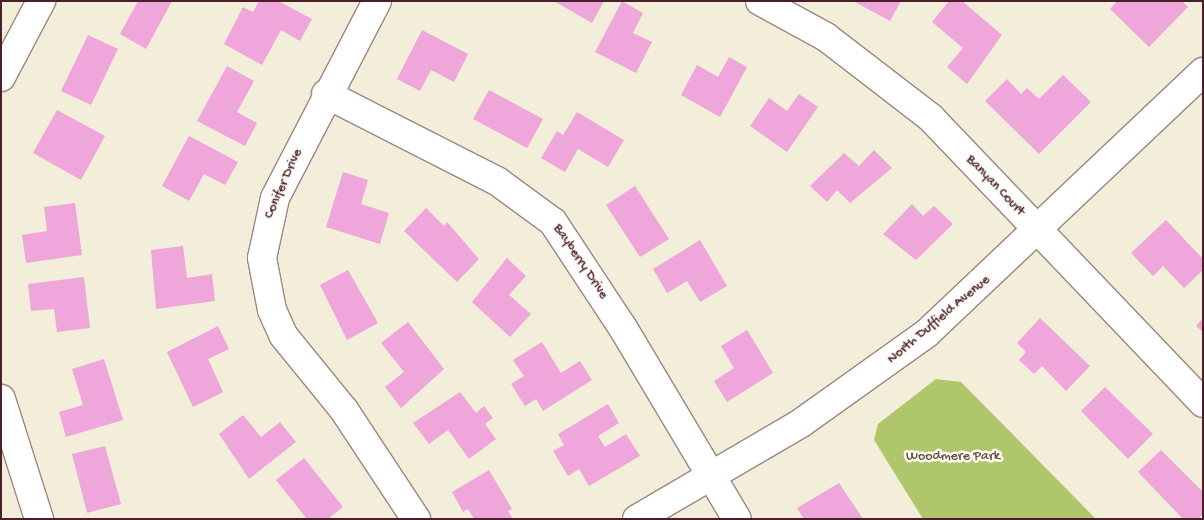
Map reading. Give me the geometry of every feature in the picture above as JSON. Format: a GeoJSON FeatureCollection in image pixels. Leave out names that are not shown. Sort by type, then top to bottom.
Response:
{"type":"FeatureCollection","features":[{"type":"Feature","properties":{"kind":"street"},"geometry":{"type":"LineString","coordinates":[[1,77],[41,1]]}},
{"type":"Feature","properties":{"kind":"street","name":"Conifer Drive"},"geometry":{"type":"LineString","coordinates":[[376,1],[326,94],[267,220],[263,277],[283,334],[344,410],[416,519]]}},
{"type":"Feature","properties":{"kind":"street","name":"Banyan Court"},"geometry":{"type":"LineString","coordinates":[[760,1],[826,37],[932,118],[1203,403]]}},
{"type":"Feature","properties":{"kind":"street","name":"North Duffield Avenue"},"geometry":{"type":"LineString","coordinates":[[637,519],[709,475],[802,423],[886,365],[965,300],[1203,72]]}},
{"type":"Feature","properties":{"kind":"street","name":"Bayberry Drive"},"geometry":{"type":"LineString","coordinates":[[326,94],[497,181],[553,222],[623,328],[737,519]]}},
{"type":"Feature","properties":{"kind":"street"},"geometry":{"type":"LineString","coordinates":[[1,399],[39,519]]}},
{"type":"Feature","properties":{"kind":"green space","name":"Woodmere Park"},"geometry":{"type":"Polygon","coordinates":[[[936,379],[961,382],[1096,519],[923,519],[874,440],[878,424],[936,379]]]}},
{"type":"Feature","properties":{"kind":"building"},"geometry":{"type":"Polygon","coordinates":[[[138,1],[172,1],[146,49],[120,34],[138,1]]]}},
{"type":"Feature","properties":{"kind":"building"},"geometry":{"type":"Polygon","coordinates":[[[259,1],[278,1],[312,19],[300,41],[281,30],[262,65],[224,44],[243,7],[253,12],[259,1]]]}},
{"type":"Feature","properties":{"kind":"building"},"geometry":{"type":"Polygon","coordinates":[[[554,1],[604,1],[592,23],[554,1]]]}},
{"type":"Feature","properties":{"kind":"building"},"geometry":{"type":"Polygon","coordinates":[[[622,1],[643,13],[633,33],[652,42],[636,73],[595,52],[622,1]]]}},
{"type":"Feature","properties":{"kind":"building"},"geometry":{"type":"Polygon","coordinates":[[[853,1],[901,1],[890,21],[853,1]]]}},
{"type":"Feature","properties":{"kind":"building"},"geometry":{"type":"Polygon","coordinates":[[[949,1],[962,1],[1002,35],[967,84],[947,67],[963,48],[932,22],[949,1]]]}},
{"type":"Feature","properties":{"kind":"building"},"geometry":{"type":"Polygon","coordinates":[[[1117,1],[1182,1],[1188,7],[1149,47],[1110,9],[1117,1]]]}},
{"type":"Feature","properties":{"kind":"building"},"geometry":{"type":"Polygon","coordinates":[[[422,30],[468,54],[454,82],[431,70],[420,91],[397,79],[422,30]]]}},
{"type":"Feature","properties":{"kind":"building"},"geometry":{"type":"Polygon","coordinates":[[[88,35],[118,49],[91,105],[61,91],[88,35]]]}},
{"type":"Feature","properties":{"kind":"building"},"geometry":{"type":"Polygon","coordinates":[[[729,57],[747,67],[720,117],[681,95],[697,65],[718,77],[729,57]]]}},
{"type":"Feature","properties":{"kind":"building"},"geometry":{"type":"Polygon","coordinates":[[[227,66],[254,81],[237,112],[257,123],[245,146],[197,121],[227,66]]]}},
{"type":"Feature","properties":{"kind":"building"},"geometry":{"type":"Polygon","coordinates":[[[1063,75],[1091,102],[1039,154],[985,101],[1007,79],[1021,94],[1027,88],[1039,99],[1063,75]]]}},
{"type":"Feature","properties":{"kind":"building"},"geometry":{"type":"Polygon","coordinates":[[[489,90],[543,119],[527,148],[473,119],[489,90]]]}},
{"type":"Feature","properties":{"kind":"building"},"geometry":{"type":"Polygon","coordinates":[[[799,94],[818,107],[787,152],[750,126],[769,98],[787,111],[799,94]]]}},
{"type":"Feature","properties":{"kind":"building"},"geometry":{"type":"Polygon","coordinates":[[[57,110],[105,136],[81,180],[33,153],[57,110]]]}},
{"type":"Feature","properties":{"kind":"building"},"geometry":{"type":"Polygon","coordinates":[[[577,112],[624,140],[608,167],[578,149],[565,172],[541,158],[557,131],[563,135],[577,112]]]}},
{"type":"Feature","properties":{"kind":"building"},"geometry":{"type":"Polygon","coordinates":[[[189,136],[238,162],[225,185],[204,174],[189,201],[162,186],[189,136]]]}},
{"type":"Feature","properties":{"kind":"building"},"geometry":{"type":"Polygon","coordinates":[[[874,150],[892,168],[850,203],[837,190],[827,202],[810,186],[844,153],[859,166],[874,150]]]}},
{"type":"Feature","properties":{"kind":"building"},"geometry":{"type":"Polygon","coordinates":[[[343,172],[368,180],[361,204],[389,213],[380,244],[326,227],[343,172]]]}},
{"type":"Feature","properties":{"kind":"building"},"geometry":{"type":"Polygon","coordinates":[[[635,186],[669,239],[640,257],[606,205],[635,186]]]}},
{"type":"Feature","properties":{"kind":"building"},"geometry":{"type":"Polygon","coordinates":[[[75,203],[82,255],[26,263],[22,235],[47,231],[44,207],[75,203]]]}},
{"type":"Feature","properties":{"kind":"building"},"geometry":{"type":"Polygon","coordinates":[[[912,204],[923,216],[934,206],[953,224],[916,260],[883,234],[912,204]]]}},
{"type":"Feature","properties":{"kind":"building"},"geometry":{"type":"Polygon","coordinates":[[[426,208],[444,226],[447,222],[479,259],[457,282],[404,231],[426,208]]]}},
{"type":"Feature","properties":{"kind":"building"},"geometry":{"type":"Polygon","coordinates":[[[1166,220],[1203,259],[1203,270],[1184,288],[1163,266],[1153,276],[1131,253],[1166,220]]]}},
{"type":"Feature","properties":{"kind":"building"},"geometry":{"type":"Polygon","coordinates":[[[700,240],[727,286],[700,302],[687,281],[667,293],[653,269],[700,240]]]}},
{"type":"Feature","properties":{"kind":"building"},"geometry":{"type":"Polygon","coordinates":[[[183,246],[187,278],[212,274],[215,301],[156,309],[151,250],[183,246]]]}},
{"type":"Feature","properties":{"kind":"building"},"geometry":{"type":"Polygon","coordinates":[[[507,258],[526,276],[509,295],[531,314],[510,337],[472,302],[507,258]]]}},
{"type":"Feature","properties":{"kind":"building"},"geometry":{"type":"Polygon","coordinates":[[[348,270],[378,323],[347,340],[320,285],[348,270]]]}},
{"type":"Feature","properties":{"kind":"building"},"geometry":{"type":"Polygon","coordinates":[[[84,277],[90,328],[57,332],[54,309],[31,311],[28,284],[84,277]]]}},
{"type":"Feature","properties":{"kind":"building"},"geometry":{"type":"Polygon","coordinates":[[[1040,318],[1090,366],[1066,391],[1042,366],[1034,374],[1019,360],[1026,352],[1017,343],[1040,318]]]}},
{"type":"Feature","properties":{"kind":"building"},"geometry":{"type":"Polygon","coordinates":[[[1203,318],[1203,332],[1196,326],[1203,318]]]}},
{"type":"Feature","properties":{"kind":"building"},"geometry":{"type":"Polygon","coordinates":[[[408,322],[444,369],[401,408],[385,387],[404,372],[381,343],[408,322]]]}},
{"type":"Feature","properties":{"kind":"building"},"geometry":{"type":"Polygon","coordinates":[[[218,326],[229,349],[208,359],[223,392],[193,407],[167,352],[218,326]]]}},
{"type":"Feature","properties":{"kind":"building"},"geometry":{"type":"Polygon","coordinates":[[[747,330],[773,373],[727,402],[714,381],[734,368],[721,346],[747,330]]]}},
{"type":"Feature","properties":{"kind":"building"},"geometry":{"type":"Polygon","coordinates":[[[542,342],[561,373],[580,361],[592,380],[543,411],[536,399],[525,406],[511,384],[524,376],[513,360],[542,342]]]}},
{"type":"Feature","properties":{"kind":"building"},"geometry":{"type":"Polygon","coordinates":[[[104,359],[123,420],[66,437],[59,412],[83,405],[72,369],[104,359]]]}},
{"type":"Feature","properties":{"kind":"building"},"geometry":{"type":"Polygon","coordinates":[[[1105,387],[1153,434],[1128,459],[1081,411],[1105,387]]]}},
{"type":"Feature","properties":{"kind":"building"},"geometry":{"type":"Polygon","coordinates":[[[460,392],[476,413],[484,406],[493,418],[485,424],[496,439],[469,459],[448,430],[429,444],[413,423],[460,392]]]}},
{"type":"Feature","properties":{"kind":"building"},"geometry":{"type":"Polygon","coordinates":[[[608,404],[619,423],[598,436],[605,447],[626,434],[640,456],[589,486],[579,469],[568,476],[553,451],[564,445],[558,434],[608,404]]]}},
{"type":"Feature","properties":{"kind":"building"},"geometry":{"type":"Polygon","coordinates":[[[243,415],[261,437],[280,422],[296,442],[249,479],[219,434],[243,415]]]}},
{"type":"Feature","properties":{"kind":"building"},"geometry":{"type":"Polygon","coordinates":[[[105,446],[121,504],[87,513],[72,454],[105,446]]]}},
{"type":"Feature","properties":{"kind":"building"},"geometry":{"type":"Polygon","coordinates":[[[1161,450],[1203,492],[1203,514],[1198,519],[1183,519],[1138,472],[1161,450]]]}},
{"type":"Feature","properties":{"kind":"building"},"geometry":{"type":"Polygon","coordinates":[[[304,458],[343,507],[328,519],[307,519],[276,480],[304,458]]]}},
{"type":"Feature","properties":{"kind":"building"},"geometry":{"type":"Polygon","coordinates":[[[489,470],[512,509],[508,511],[513,519],[474,519],[468,509],[463,512],[452,492],[489,470]]]}},
{"type":"Feature","properties":{"kind":"building"},"geometry":{"type":"Polygon","coordinates":[[[839,483],[863,519],[804,519],[797,508],[839,483]]]}}]}
